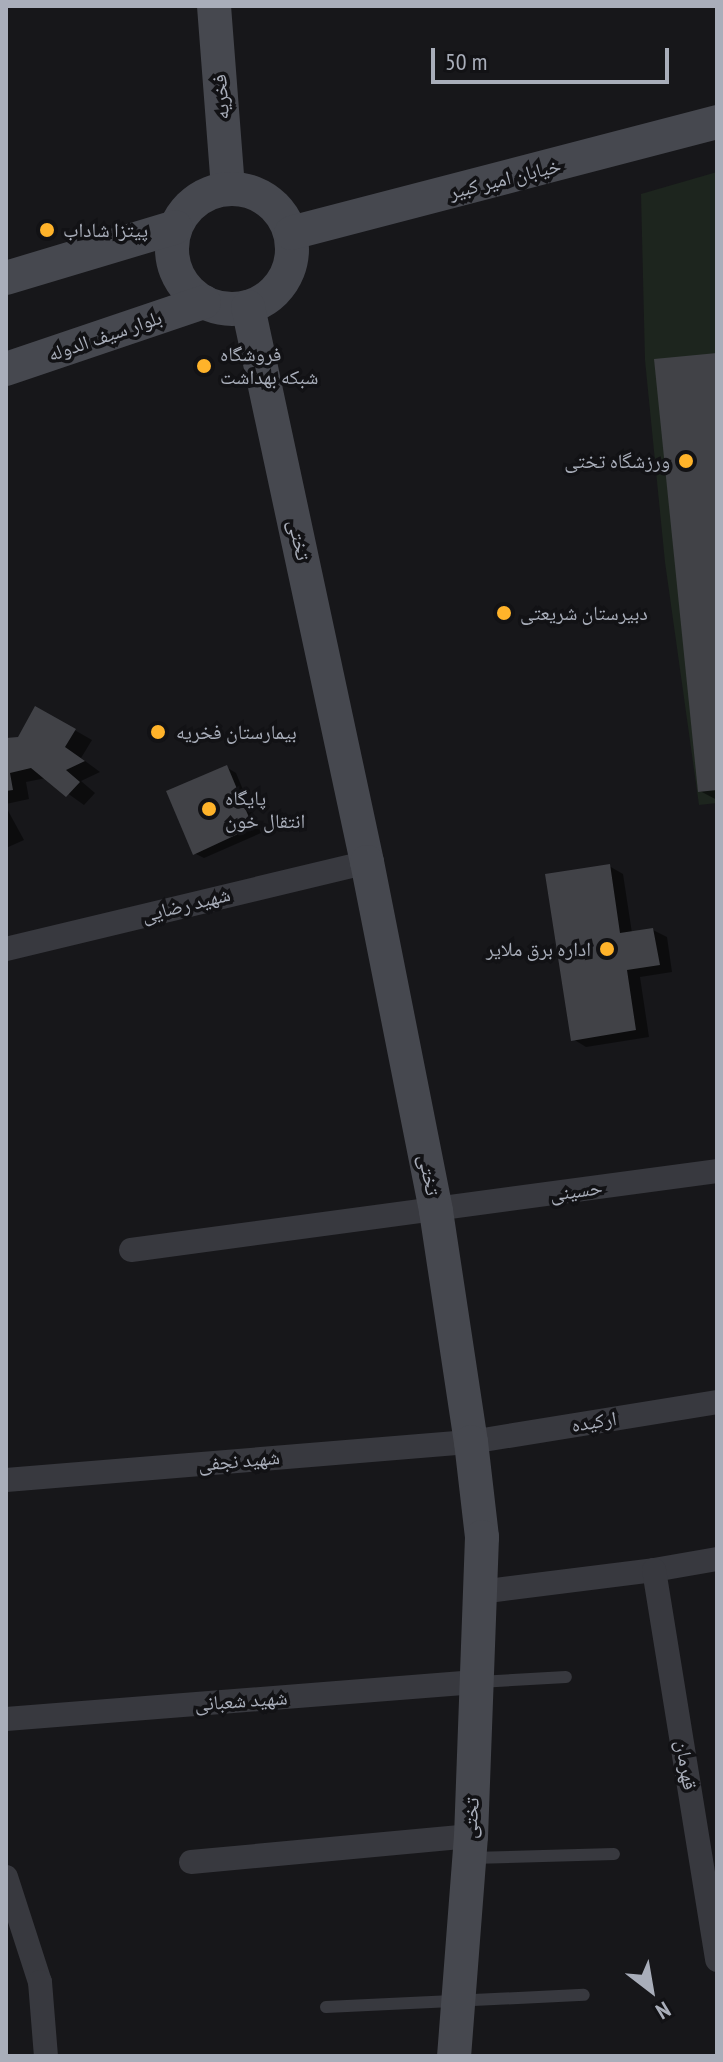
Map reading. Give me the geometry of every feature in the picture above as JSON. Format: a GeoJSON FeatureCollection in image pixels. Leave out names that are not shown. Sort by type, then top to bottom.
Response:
{"type":"FeatureCollection","features":[{"type":"Feature","properties":{"kind":"main road","name":"فخریه"},"geometry":{"type":"LineString","coordinates":[[214,6],[228,188]]}},
{"type":"Feature","properties":{"kind":"main road","name":"خیابان امیر کبیر"},"geometry":{"type":"LineString","coordinates":[[291,233],[717,122]]}},
{"type":"Feature","properties":{"kind":"main road"},"geometry":{"type":"LineString","coordinates":[[228,188],[267,199],[291,233],[293,254],[287,274],[276,291],[248,307],[222,308],[204,302],[178,275],[172,257],[176,227],[190,205],[228,188]]}},
{"type":"Feature","properties":{"kind":"main road"},"geometry":{"type":"LineString","coordinates":[[6,278],[176,227]]}},
{"type":"Feature","properties":{"kind":"main road","name":"بلوار سیف الدوله"},"geometry":{"type":"LineString","coordinates":[[6,369],[204,302]]}},
{"type":"Feature","properties":{"kind":"main road","name":"تختی"},"geometry":{"type":"LineString","coordinates":[[248,307],[367,862],[436,1211],[471,1442],[482,1537],[469,1847],[454,2056]]}},
{"type":"Feature","properties":{"kind":"street","name":"شهید رضایی"},"geometry":{"type":"LineString","coordinates":[[6,949],[367,862]]}},
{"type":"Feature","properties":{"kind":"street","name":"حسینی"},"geometry":{"type":"LineString","coordinates":[[131,1250],[717,1171]]}},
{"type":"Feature","properties":{"kind":"street","name":"ارکیده"},"geometry":{"type":"LineString","coordinates":[[471,1442],[717,1402]]}},
{"type":"Feature","properties":{"kind":"street","name":"شهید نجفی"},"geometry":{"type":"LineString","coordinates":[[6,1480],[471,1442]]}},
{"type":"Feature","properties":{"kind":"street"},"geometry":{"type":"LineString","coordinates":[[480,1592],[717,1559]]}},
{"type":"Feature","properties":{"kind":"street","name":"قهرمان"},"geometry":{"type":"LineString","coordinates":[[654,1570],[717,1960]]}},
{"type":"Feature","properties":{"kind":"street","name":"شهید شعبانی"},"geometry":{"type":"LineString","coordinates":[[6,1719],[476,1682]]}},
{"type":"Feature","properties":{"kind":"street"},"geometry":{"type":"LineString","coordinates":[[191,1862],[469,1847]]}},
{"type":"Feature","properties":{"kind":"street"},"geometry":{"type":"LineString","coordinates":[[6,1877],[40,1982],[46,2056]]}},
{"type":"Feature","properties":{"kind":"lane"},"geometry":{"type":"LineString","coordinates":[[476,1682],[566,1677]]}},
{"type":"Feature","properties":{"kind":"lane"},"geometry":{"type":"LineString","coordinates":[[469,1847],[614,1854]]}},
{"type":"Feature","properties":{"kind":"lane"},"geometry":{"type":"LineString","coordinates":[[326,2007],[584,1995]]}},
{"type":"Feature","properties":{"kind":"shaded area","name":"ورزشگاه تختی"},"geometry":{"type":"Polygon","coordinates":[[[717,172],[717,803],[699,805],[665,562],[645,360],[641,194],[717,172]]]}},
{"type":"Feature","properties":{"kind":"building"},"geometry":{"type":"Polygon","coordinates":[[[717,353],[717,790],[698,792],[654,359],[717,353]]]}},
{"type":"Feature","properties":{"kind":"building"},"geometry":{"type":"Polygon","coordinates":[[[35,706],[76,729],[65,747],[85,761],[66,770],[80,782],[66,797],[31,768],[10,773],[13,790],[6,791],[6,738],[18,737],[35,706]]]}},
{"type":"Feature","properties":{"kind":"building","name":"پایگاه انتقال خون"},"geometry":{"type":"Polygon","coordinates":[[[227,765],[253,827],[193,855],[166,791],[227,765]]]}},
{"type":"Feature","properties":{"kind":"building","name":"اداره برق ملایر"},"geometry":{"type":"Polygon","coordinates":[[[610,864],[620,933],[653,928],[660,965],[627,970],[636,1030],[571,1041],[545,874],[610,864]]]}},
{"type":"Feature","properties":{"kind":"place","name":"پیتزا شاداب"},"geometry":{"type":"Point","coordinates":[47,230]}},
{"type":"Feature","properties":{"kind":"place","name":"فروشگاه شبکه بهداشت"},"geometry":{"type":"Point","coordinates":[204,366]}},
{"type":"Feature","properties":{"kind":"place","name":"ورزشگاه تختی"},"geometry":{"type":"Point","coordinates":[686,461]}},
{"type":"Feature","properties":{"kind":"place","name":"دبیرستان شریعتی"},"geometry":{"type":"Point","coordinates":[504,613]}},
{"type":"Feature","properties":{"kind":"place","name":"بیمارستان فخریه"},"geometry":{"type":"Point","coordinates":[158,732]}},
{"type":"Feature","properties":{"kind":"place","name":"پایگاه انتقال خون"},"geometry":{"type":"Point","coordinates":[209,809]}},
{"type":"Feature","properties":{"kind":"place","name":"اداره برق ملایر"},"geometry":{"type":"Point","coordinates":[607,949]}}]}
